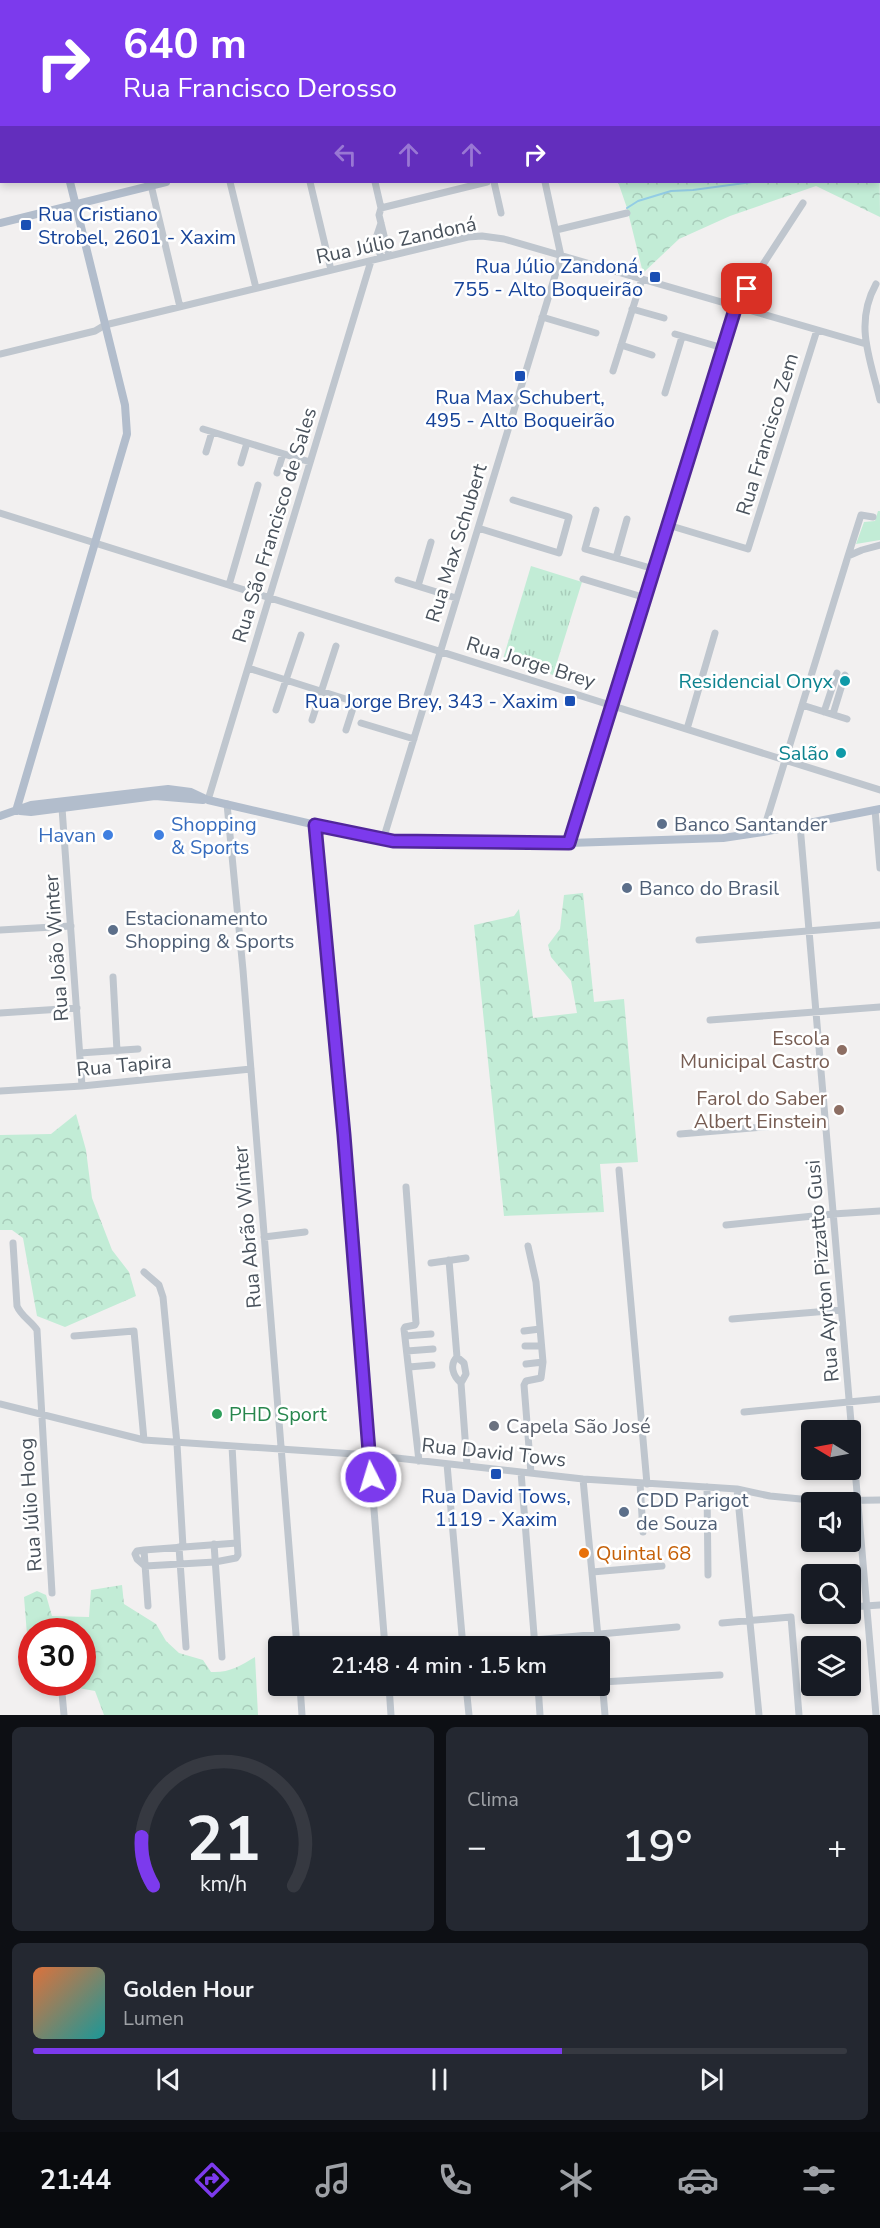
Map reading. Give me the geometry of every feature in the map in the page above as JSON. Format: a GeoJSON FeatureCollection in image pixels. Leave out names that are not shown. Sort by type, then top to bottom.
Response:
{"type":"FeatureCollection","features":[{"type":"Feature","properties":{"kind":"main road"},"geometry":{"type":"LineString","coordinates":[[16,811],[126,443],[128,423],[70,183]]}},
{"type":"Feature","properties":{"kind":"main road"},"geometry":{"type":"LineString","coordinates":[[0,223],[161,183]]}},
{"type":"Feature","properties":{"kind":"main road"},"geometry":{"type":"LineString","coordinates":[[0,816],[32,805],[161,789],[190,792],[208,800]]}},
{"type":"Feature","properties":{"kind":"main road"},"geometry":{"type":"LineString","coordinates":[[16,811],[62,808],[155,796],[208,800],[383,840],[569,843],[723,838],[878,809]]}},
{"type":"Feature","properties":{"kind":"street"},"geometry":{"type":"LineString","coordinates":[[230,183],[256,288]]}},
{"type":"Feature","properties":{"kind":"street"},"geometry":{"type":"LineString","coordinates":[[310,183],[331,270]]}},
{"type":"Feature","properties":{"kind":"street"},"geometry":{"type":"LineString","coordinates":[[375,183],[381,208],[379,215],[389,256]]}},
{"type":"Feature","properties":{"kind":"street"},"geometry":{"type":"LineString","coordinates":[[381,208],[484,183]]}},
{"type":"Feature","properties":{"kind":"street"},"geometry":{"type":"LineString","coordinates":[[494,183],[501,213]]}},
{"type":"Feature","properties":{"kind":"street"},"geometry":{"type":"LineString","coordinates":[[545,183],[561,256]]}},
{"type":"Feature","properties":{"kind":"street"},"geometry":{"type":"LineString","coordinates":[[151,185],[180,307]]}},
{"type":"Feature","properties":{"kind":"street"},"geometry":{"type":"LineString","coordinates":[[569,843],[736,306],[803,203]]}},
{"type":"Feature","properties":{"kind":"street"},"geometry":{"type":"LineString","coordinates":[[556,230],[627,213]]}},
{"type":"Feature","properties":{"kind":"street"},"geometry":{"type":"LineString","coordinates":[[381,223],[376,238],[381,258]]}},
{"type":"Feature","properties":{"kind":"street","name":"Rua Júlio Zandoná"},"geometry":{"type":"LineString","coordinates":[[0,354],[95,331],[105,325],[256,288],[482,236],[496,237],[866,344]]}},
{"type":"Feature","properties":{"kind":"street","name":"Rua Max Schubert"},"geometry":{"type":"LineString","coordinates":[[383,840],[561,256]]}},
{"type":"Feature","properties":{"kind":"street","name":"Rua São Francisco de Sales"},"geometry":{"type":"LineString","coordinates":[[208,800],[371,261]]}},
{"type":"Feature","properties":{"kind":"street"},"geometry":{"type":"LineString","coordinates":[[613,371],[642,279]]}},
{"type":"Feature","properties":{"kind":"street"},"geometry":{"type":"LineString","coordinates":[[876,284],[865,308],[864,328],[880,400]]}},
{"type":"Feature","properties":{"kind":"street"},"geometry":{"type":"LineString","coordinates":[[632,309],[664,318]]}},
{"type":"Feature","properties":{"kind":"street"},"geometry":{"type":"LineString","coordinates":[[542,317],[596,333]]}},
{"type":"Feature","properties":{"kind":"street","name":"Rua Francisco Zem"},"geometry":{"type":"LineString","coordinates":[[668,525],[748,549],[817,330]]}},
{"type":"Feature","properties":{"kind":"street"},"geometry":{"type":"LineString","coordinates":[[664,393],[679,336],[723,348]]}},
{"type":"Feature","properties":{"kind":"street"},"geometry":{"type":"LineString","coordinates":[[621,345],[652,355]]}},
{"type":"Feature","properties":{"kind":"street"},"geometry":{"type":"LineString","coordinates":[[202,429],[310,462]]}},
{"type":"Feature","properties":{"kind":"street"},"geometry":{"type":"LineString","coordinates":[[206,452],[212,432]]}},
{"type":"Feature","properties":{"kind":"street"},"geometry":{"type":"LineString","coordinates":[[241,463],[247,442]]}},
{"type":"Feature","properties":{"kind":"street"},"geometry":{"type":"LineString","coordinates":[[277,473],[283,454]]}},
{"type":"Feature","properties":{"kind":"street"},"geometry":{"type":"LineString","coordinates":[[229,585],[258,486]]}},
{"type":"Feature","properties":{"kind":"street"},"geometry":{"type":"LineString","coordinates":[[478,528],[559,553],[569,517],[513,500]]}},
{"type":"Feature","properties":{"kind":"street"},"geometry":{"type":"LineString","coordinates":[[596,510],[585,549],[654,569]]}},
{"type":"Feature","properties":{"kind":"street","name":"Rua Jorge Brey"},"geometry":{"type":"LineString","coordinates":[[0,513],[880,790]]}},
{"type":"Feature","properties":{"kind":"street"},"geometry":{"type":"LineString","coordinates":[[763,832],[861,516],[873,517]]}},
{"type":"Feature","properties":{"kind":"street"},"geometry":{"type":"LineString","coordinates":[[616,558],[627,519]]}},
{"type":"Feature","properties":{"kind":"street"},"geometry":{"type":"LineString","coordinates":[[418,586],[431,542]]}},
{"type":"Feature","properties":{"kind":"street"},"geometry":{"type":"LineString","coordinates":[[848,556],[880,545]]}},
{"type":"Feature","properties":{"kind":"street"},"geometry":{"type":"LineString","coordinates":[[583,579],[645,598]]}},
{"type":"Feature","properties":{"kind":"street"},"geometry":{"type":"LineString","coordinates":[[398,580],[456,598]]}},
{"type":"Feature","properties":{"kind":"street"},"geometry":{"type":"LineString","coordinates":[[687,729],[715,633]]}},
{"type":"Feature","properties":{"kind":"street"},"geometry":{"type":"LineString","coordinates":[[276,710],[301,635]]}},
{"type":"Feature","properties":{"kind":"street"},"geometry":{"type":"LineString","coordinates":[[312,720],[336,646]]}},
{"type":"Feature","properties":{"kind":"street"},"geometry":{"type":"LineString","coordinates":[[248,668],[355,702],[346,730]]}},
{"type":"Feature","properties":{"kind":"street"},"geometry":{"type":"LineString","coordinates":[[824,712],[841,674],[833,714]]}},
{"type":"Feature","properties":{"kind":"street"},"geometry":{"type":"LineString","coordinates":[[802,705],[847,719]]}},
{"type":"Feature","properties":{"kind":"street"},"geometry":{"type":"LineString","coordinates":[[361,723],[414,739]]}},
{"type":"Feature","properties":{"kind":"street","name":"Rua Abrão Winter"},"geometry":{"type":"LineString","coordinates":[[227,804],[251,1069],[296,1636]]}},
{"type":"Feature","properties":{"kind":"street","name":"Rua João Winter"},"geometry":{"type":"LineString","coordinates":[[62,808],[82,1086]]}},
{"type":"Feature","properties":{"kind":"street"},"geometry":{"type":"LineString","coordinates":[[878,809],[880,868]]}},
{"type":"Feature","properties":{"kind":"street"},"geometry":{"type":"LineString","coordinates":[[315,825],[344,1135],[384,1636]]}},
{"type":"Feature","properties":{"kind":"street","name":"Rua Ayrton Pizzatto Gusi"},"geometry":{"type":"LineString","coordinates":[[800,825],[857,1492]]}},
{"type":"Feature","properties":{"kind":"street"},"geometry":{"type":"LineString","coordinates":[[699,940],[880,925]]}},
{"type":"Feature","properties":{"kind":"street"},"geometry":{"type":"LineString","coordinates":[[0,930],[71,926]]}},
{"type":"Feature","properties":{"kind":"street"},"geometry":{"type":"LineString","coordinates":[[113,976],[117,1051]]}},
{"type":"Feature","properties":{"kind":"street"},"geometry":{"type":"LineString","coordinates":[[710,1020],[880,1007]]}},
{"type":"Feature","properties":{"kind":"street"},"geometry":{"type":"LineString","coordinates":[[0,1012],[76,1008]]}},
{"type":"Feature","properties":{"kind":"street"},"geometry":{"type":"LineString","coordinates":[[80,1053],[138,1049]]}},
{"type":"Feature","properties":{"kind":"street","name":"Rua Tapira"},"geometry":{"type":"LineString","coordinates":[[0,1090],[82,1086],[251,1069]]}},
{"type":"Feature","properties":{"kind":"street"},"geometry":{"type":"LineString","coordinates":[[680,1134],[825,1122]]}},
{"type":"Feature","properties":{"kind":"street"},"geometry":{"type":"LineString","coordinates":[[619,1170],[644,1484],[643,1532]]}},
{"type":"Feature","properties":{"kind":"street"},"geometry":{"type":"LineString","coordinates":[[406,1187],[416,1323],[405,1327],[405,1336],[419,1461]]}},
{"type":"Feature","properties":{"kind":"street"},"geometry":{"type":"LineString","coordinates":[[726,1225],[880,1211]]}},
{"type":"Feature","properties":{"kind":"street"},"geometry":{"type":"LineString","coordinates":[[264,1237],[305,1232]]}},
{"type":"Feature","properties":{"kind":"street","name":"Rua Júlio Hoog"},"geometry":{"type":"LineString","coordinates":[[13,1243],[17,1306],[37,1330],[52,1593]]}},
{"type":"Feature","properties":{"kind":"street"},"geometry":{"type":"LineString","coordinates":[[528,1246],[536,1282],[543,1362],[542,1378],[526,1381],[524,1385],[531,1473]]}},
{"type":"Feature","properties":{"kind":"street"},"geometry":{"type":"LineString","coordinates":[[431,1263],[466,1258]]}},
{"type":"Feature","properties":{"kind":"street"},"geometry":{"type":"LineString","coordinates":[[449,1260],[457,1357],[452,1367],[455,1378],[461,1383]]}},
{"type":"Feature","properties":{"kind":"street"},"geometry":{"type":"LineString","coordinates":[[144,1272],[159,1285],[164,1297],[177,1444],[186,1647]]}},
{"type":"Feature","properties":{"kind":"street"},"geometry":{"type":"LineString","coordinates":[[732,1319],[841,1310]]}},
{"type":"Feature","properties":{"kind":"street"},"geometry":{"type":"LineString","coordinates":[[524,1331],[540,1329]]}},
{"type":"Feature","properties":{"kind":"street"},"geometry":{"type":"LineString","coordinates":[[74,1336],[134,1331],[144,1440]]}},
{"type":"Feature","properties":{"kind":"street"},"geometry":{"type":"LineString","coordinates":[[405,1336],[431,1334]]}},
{"type":"Feature","properties":{"kind":"street"},"geometry":{"type":"LineString","coordinates":[[525,1346],[541,1346]]}},
{"type":"Feature","properties":{"kind":"street"},"geometry":{"type":"LineString","coordinates":[[407,1351],[433,1349]]}},
{"type":"Feature","properties":{"kind":"street"},"geometry":{"type":"LineString","coordinates":[[457,1357],[464,1363],[466,1374],[461,1383],[467,1465]]}},
{"type":"Feature","properties":{"kind":"street"},"geometry":{"type":"LineString","coordinates":[[526,1364],[543,1362]]}},
{"type":"Feature","properties":{"kind":"street"},"geometry":{"type":"LineString","coordinates":[[409,1367],[432,1365]]}},
{"type":"Feature","properties":{"kind":"street"},"geometry":{"type":"LineString","coordinates":[[744,1413],[880,1400]]}},
{"type":"Feature","properties":{"kind":"street","name":"Rua David Tows"},"geometry":{"type":"LineString","coordinates":[[0,1404],[144,1440],[177,1444],[370,1455],[583,1479],[737,1489],[770,1496],[801,1498]]}},
{"type":"Feature","properties":{"kind":"street"},"geometry":{"type":"LineString","coordinates":[[232,1446],[237,1543],[236,1558],[215,1562],[146,1566],[137,1559],[135,1554],[137,1551],[144,1550],[237,1543]]}},
{"type":"Feature","properties":{"kind":"street"},"geometry":{"type":"LineString","coordinates":[[447,1464],[462,1636]]}},
{"type":"Feature","properties":{"kind":"street"},"geometry":{"type":"LineString","coordinates":[[521,1472],[533,1636]]}},
{"type":"Feature","properties":{"kind":"street"},"geometry":{"type":"LineString","coordinates":[[583,1479],[598,1634]]}},
{"type":"Feature","properties":{"kind":"street"},"geometry":{"type":"LineString","coordinates":[[707,1487],[708,1575]]}},
{"type":"Feature","properties":{"kind":"street"},"geometry":{"type":"LineString","coordinates":[[737,1489],[759,1715]]}},
{"type":"Feature","properties":{"kind":"street","name":"Rua David Tows"},"geometry":{"type":"LineString","coordinates":[[861,1502],[880,1500]]}},
{"type":"Feature","properties":{"kind":"street","name":"Rua Ayrton Pizzatto Gusi"},"geometry":{"type":"LineString","coordinates":[[861,1537],[876,1715]]}},
{"type":"Feature","properties":{"kind":"street"},"geometry":{"type":"LineString","coordinates":[[214,1544],[222,1657]]}},
{"type":"Feature","properties":{"kind":"street"},"geometry":{"type":"LineString","coordinates":[[146,1566],[148,1606]]}},
{"type":"Feature","properties":{"kind":"street"},"geometry":{"type":"LineString","coordinates":[[592,1572],[662,1566]]}},
{"type":"Feature","properties":{"kind":"street"},"geometry":{"type":"LineString","coordinates":[[861,1606],[880,1605]]}},
{"type":"Feature","properties":{"kind":"street"},"geometry":{"type":"LineString","coordinates":[[722,1623],[790,1617],[799,1715]]}},
{"type":"Feature","properties":{"kind":"street"},"geometry":{"type":"LineString","coordinates":[[584,1636],[677,1627]]}},
{"type":"Feature","properties":{"kind":"street"},"geometry":{"type":"LineString","coordinates":[[610,1682],[720,1675]]}},
{"type":"Feature","properties":{"kind":"street"},"geometry":{"type":"LineString","coordinates":[[62,1696],[64,1715]]}},
{"type":"Feature","properties":{"kind":"street"},"geometry":{"type":"LineString","coordinates":[[301,1696],[302,1715]]}},
{"type":"Feature","properties":{"kind":"street"},"geometry":{"type":"LineString","coordinates":[[390,1696],[391,1715]]}},
{"type":"Feature","properties":{"kind":"street"},"geometry":{"type":"LineString","coordinates":[[467,1696],[469,1715]]}},
{"type":"Feature","properties":{"kind":"street"},"geometry":{"type":"LineString","coordinates":[[539,1696],[540,1715]]}},
{"type":"Feature","properties":{"kind":"street"},"geometry":{"type":"LineString","coordinates":[[604,1696],[605,1715]]}},
{"type":"Feature","properties":{"kind":"green space"},"geometry":{"type":"Polygon","coordinates":[[[618,183],[880,183],[880,217],[816,186],[730,216],[679,239],[643,273],[618,183]]]}},
{"type":"Feature","properties":{"kind":"green space"},"geometry":{"type":"Polygon","coordinates":[[[880,511],[880,540],[856,544],[864,522],[875,521],[880,511]]]}},
{"type":"Feature","properties":{"kind":"green space"},"geometry":{"type":"Polygon","coordinates":[[[531,566],[582,582],[553,675],[503,659],[531,566]]]}},
{"type":"Feature","properties":{"kind":"green space"},"geometry":{"type":"Polygon","coordinates":[[[583,893],[594,1002],[624,999],[638,1162],[600,1164],[604,1212],[504,1216],[474,925],[514,916],[519,909],[533,1018],[577,1013],[571,981],[551,957],[548,945],[560,929],[564,895],[583,893]]]}},
{"type":"Feature","properties":{"kind":"green space"},"geometry":{"type":"Polygon","coordinates":[[[76,1114],[86,1150],[92,1198],[112,1250],[129,1272],[136,1296],[65,1327],[37,1316],[23,1238],[12,1230],[0,1230],[0,1135],[51,1134],[76,1114]]]}},
{"type":"Feature","properties":{"kind":"green space"},"geometry":{"type":"Polygon","coordinates":[[[122,1585],[124,1604],[156,1624],[166,1641],[179,1653],[203,1660],[211,1672],[229,1670],[255,1657],[258,1715],[104,1715],[96,1694],[96,1618],[26,1618],[24,1597],[37,1591],[46,1595],[52,1616],[89,1617],[91,1590],[122,1585]]]}},
{"type":"Feature","properties":{"kind":"waterway"},"geometry":{"type":"LineString","coordinates":[[627,208],[638,201],[671,191],[745,183]]}},
{"type":"Feature","properties":{"kind":"place","name":"Rua Cristiano Strobel, 2601 - Xaxim"},"geometry":{"type":"Point","coordinates":[26,225]}},
{"type":"Feature","properties":{"kind":"place","name":"Rua Júlio Zandoná, 755 - Alto Boqueirão"},"geometry":{"type":"Point","coordinates":[655,277]}},
{"type":"Feature","properties":{"kind":"place","name":"Rua Max Schubert, 495 - Alto Boqueirão"},"geometry":{"type":"Point","coordinates":[520,376]}},
{"type":"Feature","properties":{"kind":"place","name":"Residencial Onyx"},"geometry":{"type":"Point","coordinates":[845,681]}},
{"type":"Feature","properties":{"kind":"place","name":"Rua Jorge Brey, 343 - Xaxim"},"geometry":{"type":"Point","coordinates":[570,701]}},
{"type":"Feature","properties":{"kind":"place","name":"Salão"},"geometry":{"type":"Point","coordinates":[841,753]}},
{"type":"Feature","properties":{"kind":"place","name":"Banco Santander"},"geometry":{"type":"Point","coordinates":[662,824]}},
{"type":"Feature","properties":{"kind":"place","name":"Havan"},"geometry":{"type":"Point","coordinates":[108,835]}},
{"type":"Feature","properties":{"kind":"place","name":"Shopping & Sports"},"geometry":{"type":"Point","coordinates":[159,835]}},
{"type":"Feature","properties":{"kind":"place","name":"Banco do Brasil"},"geometry":{"type":"Point","coordinates":[627,888]}},
{"type":"Feature","properties":{"kind":"place","name":"Estacionamento Shopping & Sports"},"geometry":{"type":"Point","coordinates":[113,930]}},
{"type":"Feature","properties":{"kind":"place","name":"Escola Municipal Castro"},"geometry":{"type":"Point","coordinates":[842,1050]}},
{"type":"Feature","properties":{"kind":"place","name":"Farol do Saber Albert Einstein"},"geometry":{"type":"Point","coordinates":[839,1110]}},
{"type":"Feature","properties":{"kind":"place","name":"PHD Sport"},"geometry":{"type":"Point","coordinates":[217,1414]}},
{"type":"Feature","properties":{"kind":"place","name":"Capela São José"},"geometry":{"type":"Point","coordinates":[494,1426]}},
{"type":"Feature","properties":{"kind":"place","name":"Rua David Tows, 1119 - Xaxim"},"geometry":{"type":"Point","coordinates":[496,1474]}},
{"type":"Feature","properties":{"kind":"place","name":"CDD Parigot de Souza"},"geometry":{"type":"Point","coordinates":[624,1512]}},
{"type":"Feature","properties":{"kind":"place","name":"Quintal 68"},"geometry":{"type":"Point","coordinates":[584,1553]}},
{"type":"Feature","properties":{"kind":"route"},"geometry":{"type":"LineString","coordinates":[[371,1477],[344,1135],[315,825],[393,841],[569,843],[736,306],[747,289]]}}]}
